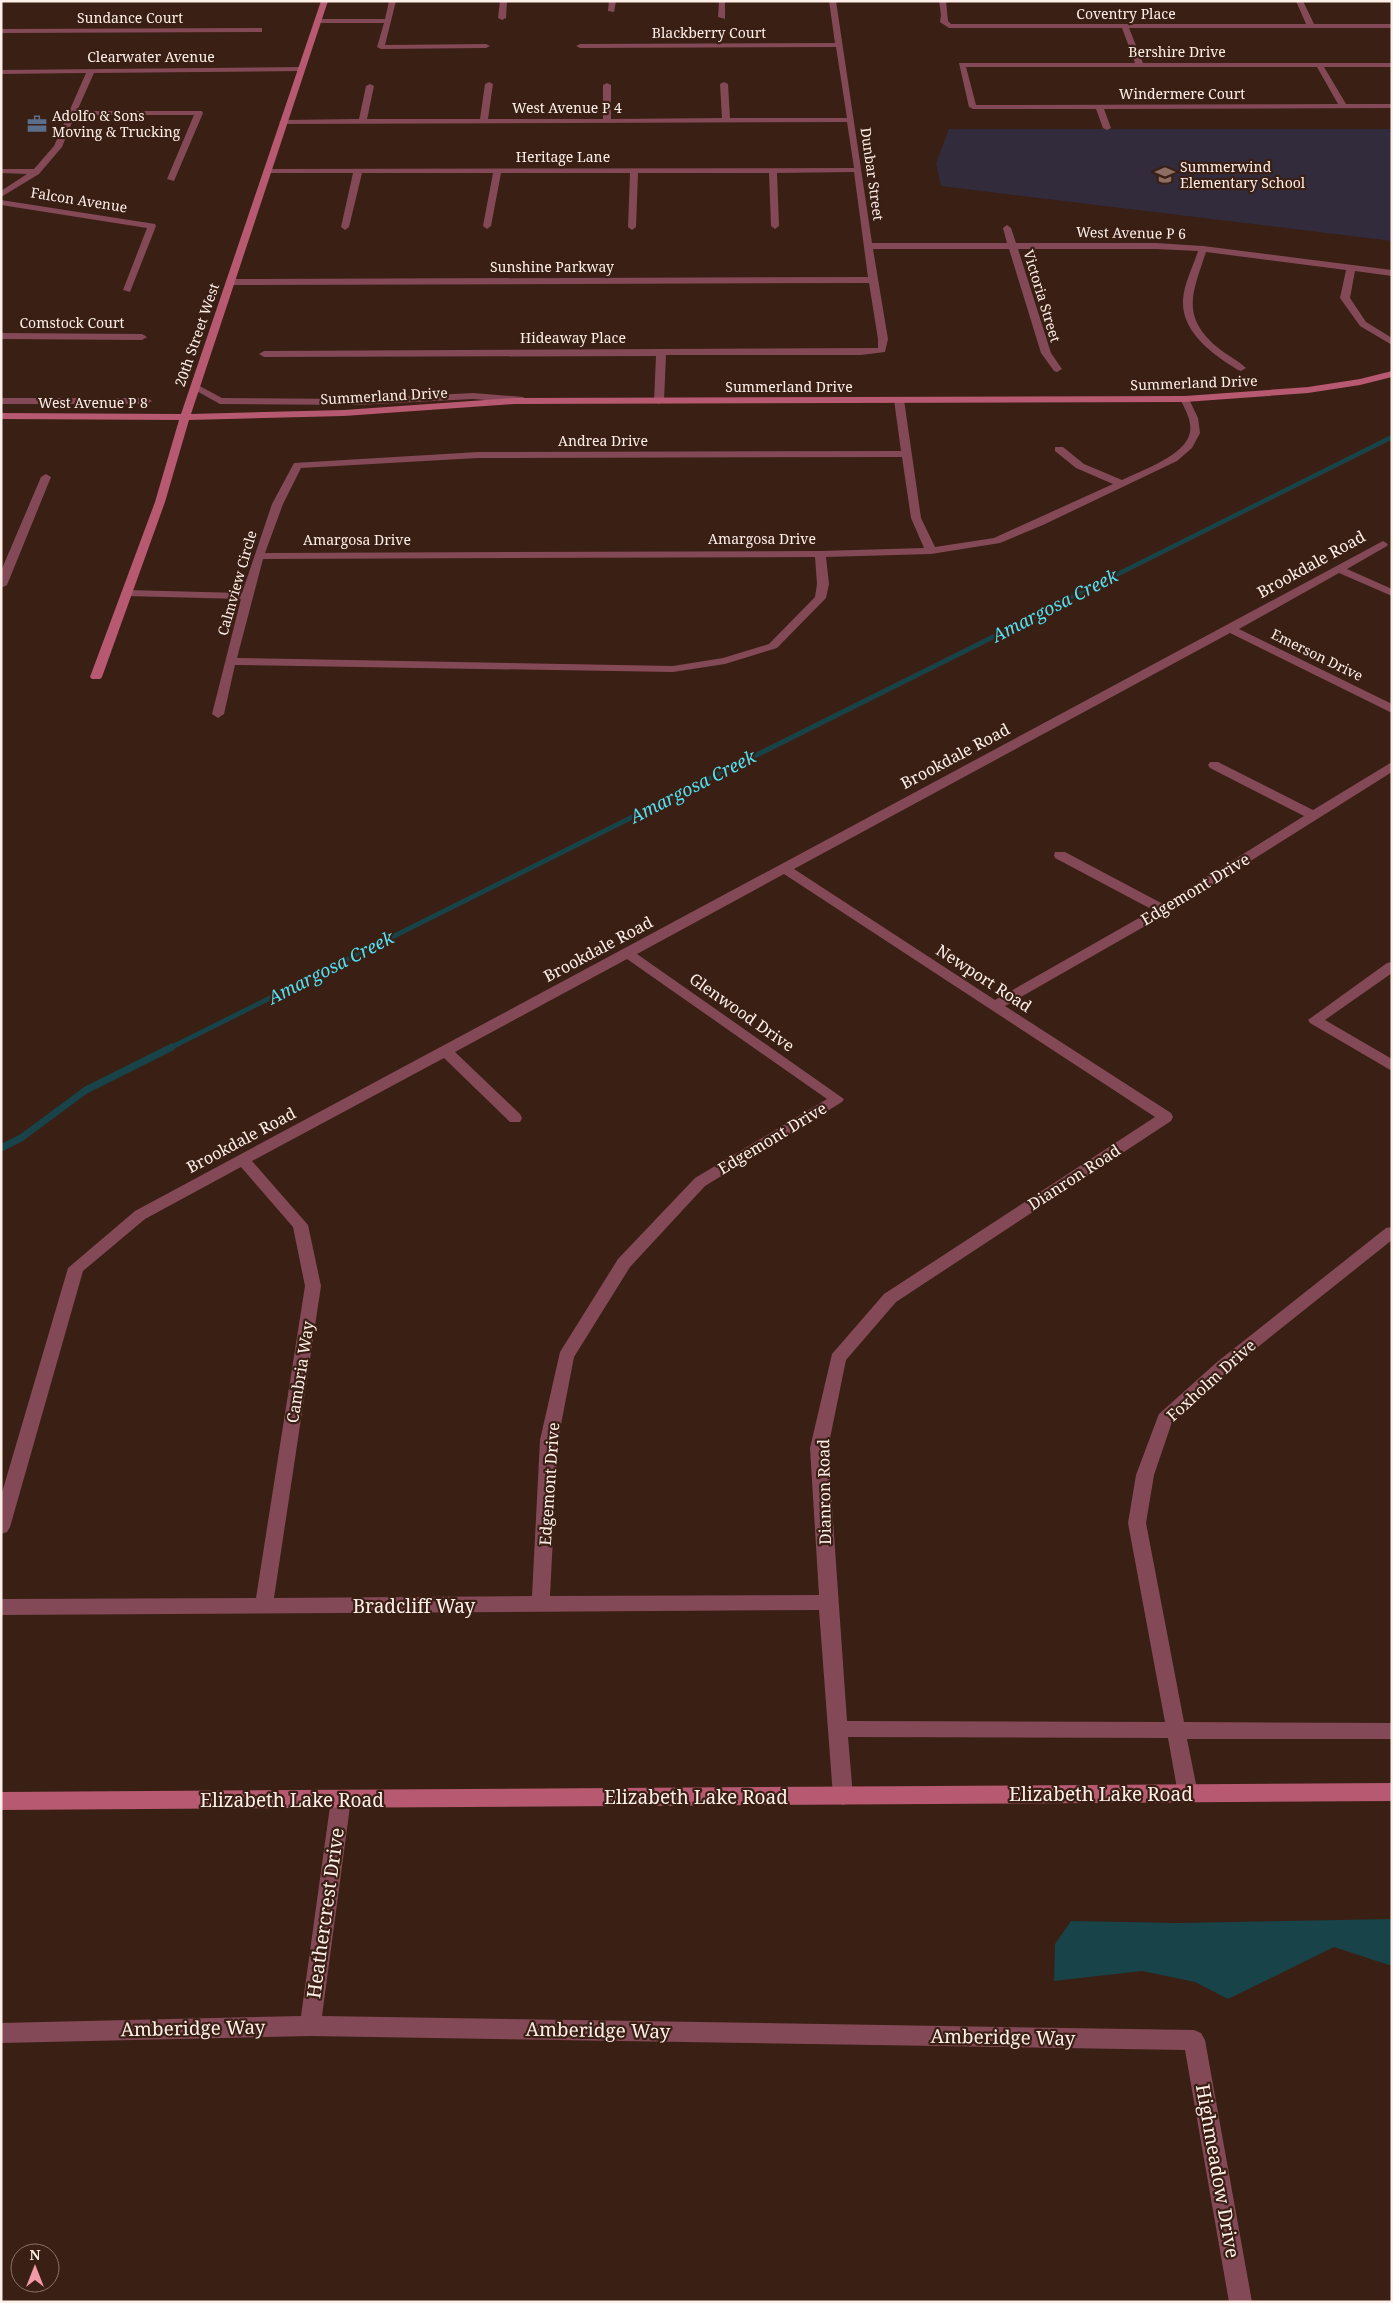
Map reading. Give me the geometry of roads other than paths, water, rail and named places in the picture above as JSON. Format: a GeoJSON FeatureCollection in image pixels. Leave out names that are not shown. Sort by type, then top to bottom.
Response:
{"type":"FeatureCollection","features":[{"type":"Feature","properties":{"kind":"street","name":"20th Street West"},"geometry":{"type":"LineString","coordinates":[[96,677],[160,502],[185,417],[268,171],[300,69],[325,1]]}},
{"type":"Feature","properties":{"kind":"street"},"geometry":{"type":"LineString","coordinates":[[393,1],[381,46],[486,46]]}},
{"type":"Feature","properties":{"kind":"street"},"geometry":{"type":"LineString","coordinates":[[502,18],[504,1]]}},
{"type":"Feature","properties":{"kind":"street"},"geometry":{"type":"LineString","coordinates":[[612,11],[613,1]]}},
{"type":"Feature","properties":{"kind":"street"},"geometry":{"type":"LineString","coordinates":[[722,1],[722,18]]}},
{"type":"Feature","properties":{"kind":"street","name":"Dunbar Street"},"geometry":{"type":"LineString","coordinates":[[832,1],[883,339],[882,350]]}},
{"type":"Feature","properties":{"kind":"street","name":"Coventry Place"},"geometry":{"type":"LineString","coordinates":[[942,1],[945,15],[944,22],[949,26],[1392,26]]}},
{"type":"Feature","properties":{"kind":"street"},"geometry":{"type":"LineString","coordinates":[[1299,1],[1311,26]]}},
{"type":"Feature","properties":{"kind":"street"},"geometry":{"type":"LineString","coordinates":[[319,21],[388,20]]}},
{"type":"Feature","properties":{"kind":"street"},"geometry":{"type":"LineString","coordinates":[[1125,26],[1140,64]]}},
{"type":"Feature","properties":{"kind":"street","name":"Sundance Court"},"geometry":{"type":"LineString","coordinates":[[1,31],[260,30]]}},
{"type":"Feature","properties":{"kind":"street","name":"Blackberry Court"},"geometry":{"type":"LineString","coordinates":[[580,46],[839,45]]}},
{"type":"Feature","properties":{"kind":"street","name":"Bershire Drive"},"geometry":{"type":"LineString","coordinates":[[973,107],[962,65],[1392,65]]}},
{"type":"Feature","properties":{"kind":"street"},"geometry":{"type":"LineString","coordinates":[[1319,65],[1343,106]]}},
{"type":"Feature","properties":{"kind":"street","name":"Clearwater Avenue"},"geometry":{"type":"LineString","coordinates":[[1,72],[300,69]]}},
{"type":"Feature","properties":{"kind":"street"},"geometry":{"type":"LineString","coordinates":[[1,195],[36,172],[58,147],[91,70]]}},
{"type":"Feature","properties":{"kind":"street"},"geometry":{"type":"LineString","coordinates":[[484,121],[488,84]]}},
{"type":"Feature","properties":{"kind":"street"},"geometry":{"type":"LineString","coordinates":[[724,84],[726,120]]}},
{"type":"Feature","properties":{"kind":"street"},"geometry":{"type":"LineString","coordinates":[[607,85],[607,121]]}},
{"type":"Feature","properties":{"kind":"street"},"geometry":{"type":"LineString","coordinates":[[363,122],[370,86]]}},
{"type":"Feature","properties":{"kind":"street"},"geometry":{"type":"LineString","coordinates":[[1099,106],[1107,128]]}},
{"type":"Feature","properties":{"kind":"street","name":"Windermere Court"},"geometry":{"type":"LineString","coordinates":[[973,107],[1392,106]]}},
{"type":"Feature","properties":{"kind":"street"},"geometry":{"type":"LineString","coordinates":[[73,113],[199,113],[171,179]]}},
{"type":"Feature","properties":{"kind":"street","name":"West Avenue P 4"},"geometry":{"type":"LineString","coordinates":[[283,122],[851,120]]}},
{"type":"Feature","properties":{"kind":"street"},"geometry":{"type":"LineString","coordinates":[[772,170],[775,226]]}},
{"type":"Feature","properties":{"kind":"street","name":"Heritage Lane"},"geometry":{"type":"LineString","coordinates":[[268,171],[858,170]]}},
{"type":"Feature","properties":{"kind":"street"},"geometry":{"type":"LineString","coordinates":[[1,171],[36,172]]}},
{"type":"Feature","properties":{"kind":"street"},"geometry":{"type":"LineString","coordinates":[[345,227],[358,171]]}},
{"type":"Feature","properties":{"kind":"street"},"geometry":{"type":"LineString","coordinates":[[487,226],[497,171]]}},
{"type":"Feature","properties":{"kind":"street"},"geometry":{"type":"LineString","coordinates":[[632,227],[634,171]]}},
{"type":"Feature","properties":{"kind":"street","name":"Falcon Avenue"},"geometry":{"type":"LineString","coordinates":[[1,202],[152,226],[127,290]]}},
{"type":"Feature","properties":{"kind":"street","name":"Victoria Street"},"geometry":{"type":"LineString","coordinates":[[1007,228],[1046,353],[1057,369]]}},
{"type":"Feature","properties":{"kind":"street","name":"West Avenue P 6"},"geometry":{"type":"LineString","coordinates":[[868,246],[1156,246],[1203,249],[1392,273]]}},
{"type":"Feature","properties":{"kind":"street"},"geometry":{"type":"LineString","coordinates":[[1203,249],[1187,300],[1188,314],[1196,329],[1219,354],[1241,368]]}},
{"type":"Feature","properties":{"kind":"street"},"geometry":{"type":"LineString","coordinates":[[1351,268],[1345,298],[1363,324],[1392,342]]}},
{"type":"Feature","properties":{"kind":"street","name":"Sunshine Parkway"},"geometry":{"type":"LineString","coordinates":[[231,282],[874,280]]}},
{"type":"Feature","properties":{"kind":"street","name":"Comstock Court"},"geometry":{"type":"LineString","coordinates":[[1,336],[142,337]]}},
{"type":"Feature","properties":{"kind":"street","name":"Hideaway Place"},"geometry":{"type":"LineString","coordinates":[[264,354],[661,351],[862,352],[882,350]]}},
{"type":"Feature","properties":{"kind":"street"},"geometry":{"type":"LineString","coordinates":[[659,400],[661,351]]}},
{"type":"Feature","properties":{"kind":"street","name":"Summerland Drive"},"geometry":{"type":"LineString","coordinates":[[185,417],[344,413],[532,401],[1185,399],[1308,390],[1360,382],[1392,374]]}},
{"type":"Feature","properties":{"kind":"street"},"geometry":{"type":"LineString","coordinates":[[196,387],[220,401],[356,402],[473,396],[532,401]]}},
{"type":"Feature","properties":{"kind":"street","name":"Amargosa Drive"},"geometry":{"type":"LineString","coordinates":[[259,556],[820,554],[931,551],[996,541],[1039,523],[1173,459],[1189,448],[1196,432],[1194,417],[1185,399]]}},
{"type":"Feature","properties":{"kind":"street"},"geometry":{"type":"LineString","coordinates":[[898,400],[916,518],[931,551]]}},
{"type":"Feature","properties":{"kind":"street","name":"West Avenue P 8"},"geometry":{"type":"LineString","coordinates":[[1,401],[147,401]]}},
{"type":"Feature","properties":{"kind":"street","name":"West Avenue P 8"},"geometry":{"type":"LineString","coordinates":[[1,416],[185,417]]}},
{"type":"Feature","properties":{"kind":"street"},"geometry":{"type":"LineString","coordinates":[[1059,449],[1080,466],[1121,483]]}},
{"type":"Feature","properties":{"kind":"street","name":"Andrea Drive"},"geometry":{"type":"LineString","coordinates":[[298,465],[478,455],[907,454]]}},
{"type":"Feature","properties":{"kind":"street","name":"Calmview Circle"},"geometry":{"type":"LineString","coordinates":[[218,714],[246,596],[275,508],[298,465]]}},
{"type":"Feature","properties":{"kind":"street"},"geometry":{"type":"LineString","coordinates":[[1,585],[46,476]]}},
{"type":"Feature","properties":{"kind":"street","name":"Brookdale Road"},"geometry":{"type":"LineString","coordinates":[[1,1527],[76,1268],[140,1215],[1230,629],[1383,544]]}},
{"type":"Feature","properties":{"kind":"street"},"geometry":{"type":"LineString","coordinates":[[1,548],[17,548]]}},
{"type":"Feature","properties":{"kind":"street"},"geometry":{"type":"LineString","coordinates":[[230,661],[673,669],[725,661],[773,646],[820,598],[823,584],[820,554]]}},
{"type":"Feature","properties":{"kind":"street"},"geometry":{"type":"LineString","coordinates":[[1339,569],[1392,593]]}},
{"type":"Feature","properties":{"kind":"street"},"geometry":{"type":"LineString","coordinates":[[127,593],[246,596]]}},
{"type":"Feature","properties":{"kind":"street","name":"Emerson Drive"},"geometry":{"type":"LineString","coordinates":[[1230,629],[1392,709]]}},
{"type":"Feature","properties":{"kind":"street"},"geometry":{"type":"LineString","coordinates":[[1214,765],[1315,816]]}},
{"type":"Feature","properties":{"kind":"street","name":"Edgemont Drive"},"geometry":{"type":"LineString","coordinates":[[995,1006],[1163,910],[1392,766]]}},
{"type":"Feature","properties":{"kind":"street"},"geometry":{"type":"LineString","coordinates":[[1060,855],[1163,910]]}},
{"type":"Feature","properties":{"kind":"street","name":"Newport Road"},"geometry":{"type":"LineString","coordinates":[[783,868],[1166,1116]]}},
{"type":"Feature","properties":{"kind":"street","name":"Glenwood Drive"},"geometry":{"type":"LineString","coordinates":[[628,953],[838,1099]]}},
{"type":"Feature","properties":{"kind":"street"},"geometry":{"type":"LineString","coordinates":[[1392,966],[1315,1020],[1392,1066]]}},
{"type":"Feature","properties":{"kind":"street"},"geometry":{"type":"LineString","coordinates":[[446,1050],[515,1118]]}},
{"type":"Feature","properties":{"kind":"street","name":"Edgemont Drive"},"geometry":{"type":"LineString","coordinates":[[541,1605],[549,1440],[566,1356],[624,1263],[700,1182],[838,1099]]}},
{"type":"Feature","properties":{"kind":"street","name":"Dianron Road"},"geometry":{"type":"LineString","coordinates":[[843,1796],[828,1602],[819,1448],[838,1358],[890,1298],[1166,1116]]}},
{"type":"Feature","properties":{"kind":"street","name":"Cambria Way"},"geometry":{"type":"LineString","coordinates":[[242,1159],[300,1225],[313,1286],[264,1606]]}},
{"type":"Feature","properties":{"kind":"street","name":"Foxholm Drive"},"geometry":{"type":"LineString","coordinates":[[1188,1794],[1137,1523],[1145,1475],[1164,1418],[1223,1366],[1392,1232]]}},
{"type":"Feature","properties":{"kind":"street","name":"Bradcliff Way"},"geometry":{"type":"LineString","coordinates":[[1,1607],[828,1602]]}},
{"type":"Feature","properties":{"kind":"street"},"geometry":{"type":"LineString","coordinates":[[837,1729],[1392,1731]]}},
{"type":"Feature","properties":{"kind":"street","name":"Elizabeth Lake Road"},"geometry":{"type":"LineString","coordinates":[[1,1801],[1392,1792]]}},
{"type":"Feature","properties":{"kind":"street","name":"Heathercrest Drive"},"geometry":{"type":"LineString","coordinates":[[310,2026],[341,1799]]}},
{"type":"Feature","properties":{"kind":"street","name":"Amberidge Way"},"geometry":{"type":"LineString","coordinates":[[1,2033],[310,2026],[1194,2040]]}},
{"type":"Feature","properties":{"kind":"street","name":"Highmeadow Drive"},"geometry":{"type":"LineString","coordinates":[[1194,2040],[1241,2302]]}},
{"type":"Feature","properties":{"kind":"water"},"geometry":{"type":"Polygon","coordinates":[[[1392,1919],[1392,1966],[1334,1947],[1228,1999],[1195,1982],[1142,1971],[1054,1981],[1055,1944],[1071,1921],[1178,1923],[1392,1919]]]}},
{"type":"Feature","properties":{"kind":"waterway","name":"Amargosa Creek"},"geometry":{"type":"LineString","coordinates":[[1040,613],[1392,437]]}},
{"type":"Feature","properties":{"kind":"waterway","name":"Amargosa Creek"},"geometry":{"type":"LineString","coordinates":[[170,1048],[1043,612]]}},
{"type":"Feature","properties":{"kind":"waterway","name":"Amargosa Creek"},"geometry":{"type":"LineString","coordinates":[[1,1148],[21,1138],[86,1090],[170,1048]]}},
{"type":"Feature","properties":{"kind":"place","name":"Adolfo & Sons Moving & Trucking"},"geometry":{"type":"Point","coordinates":[37,124]}},
{"type":"Feature","properties":{"kind":"place","name":"Summerwind Elementary School"},"geometry":{"type":"Point","coordinates":[1165,175]}}]}
